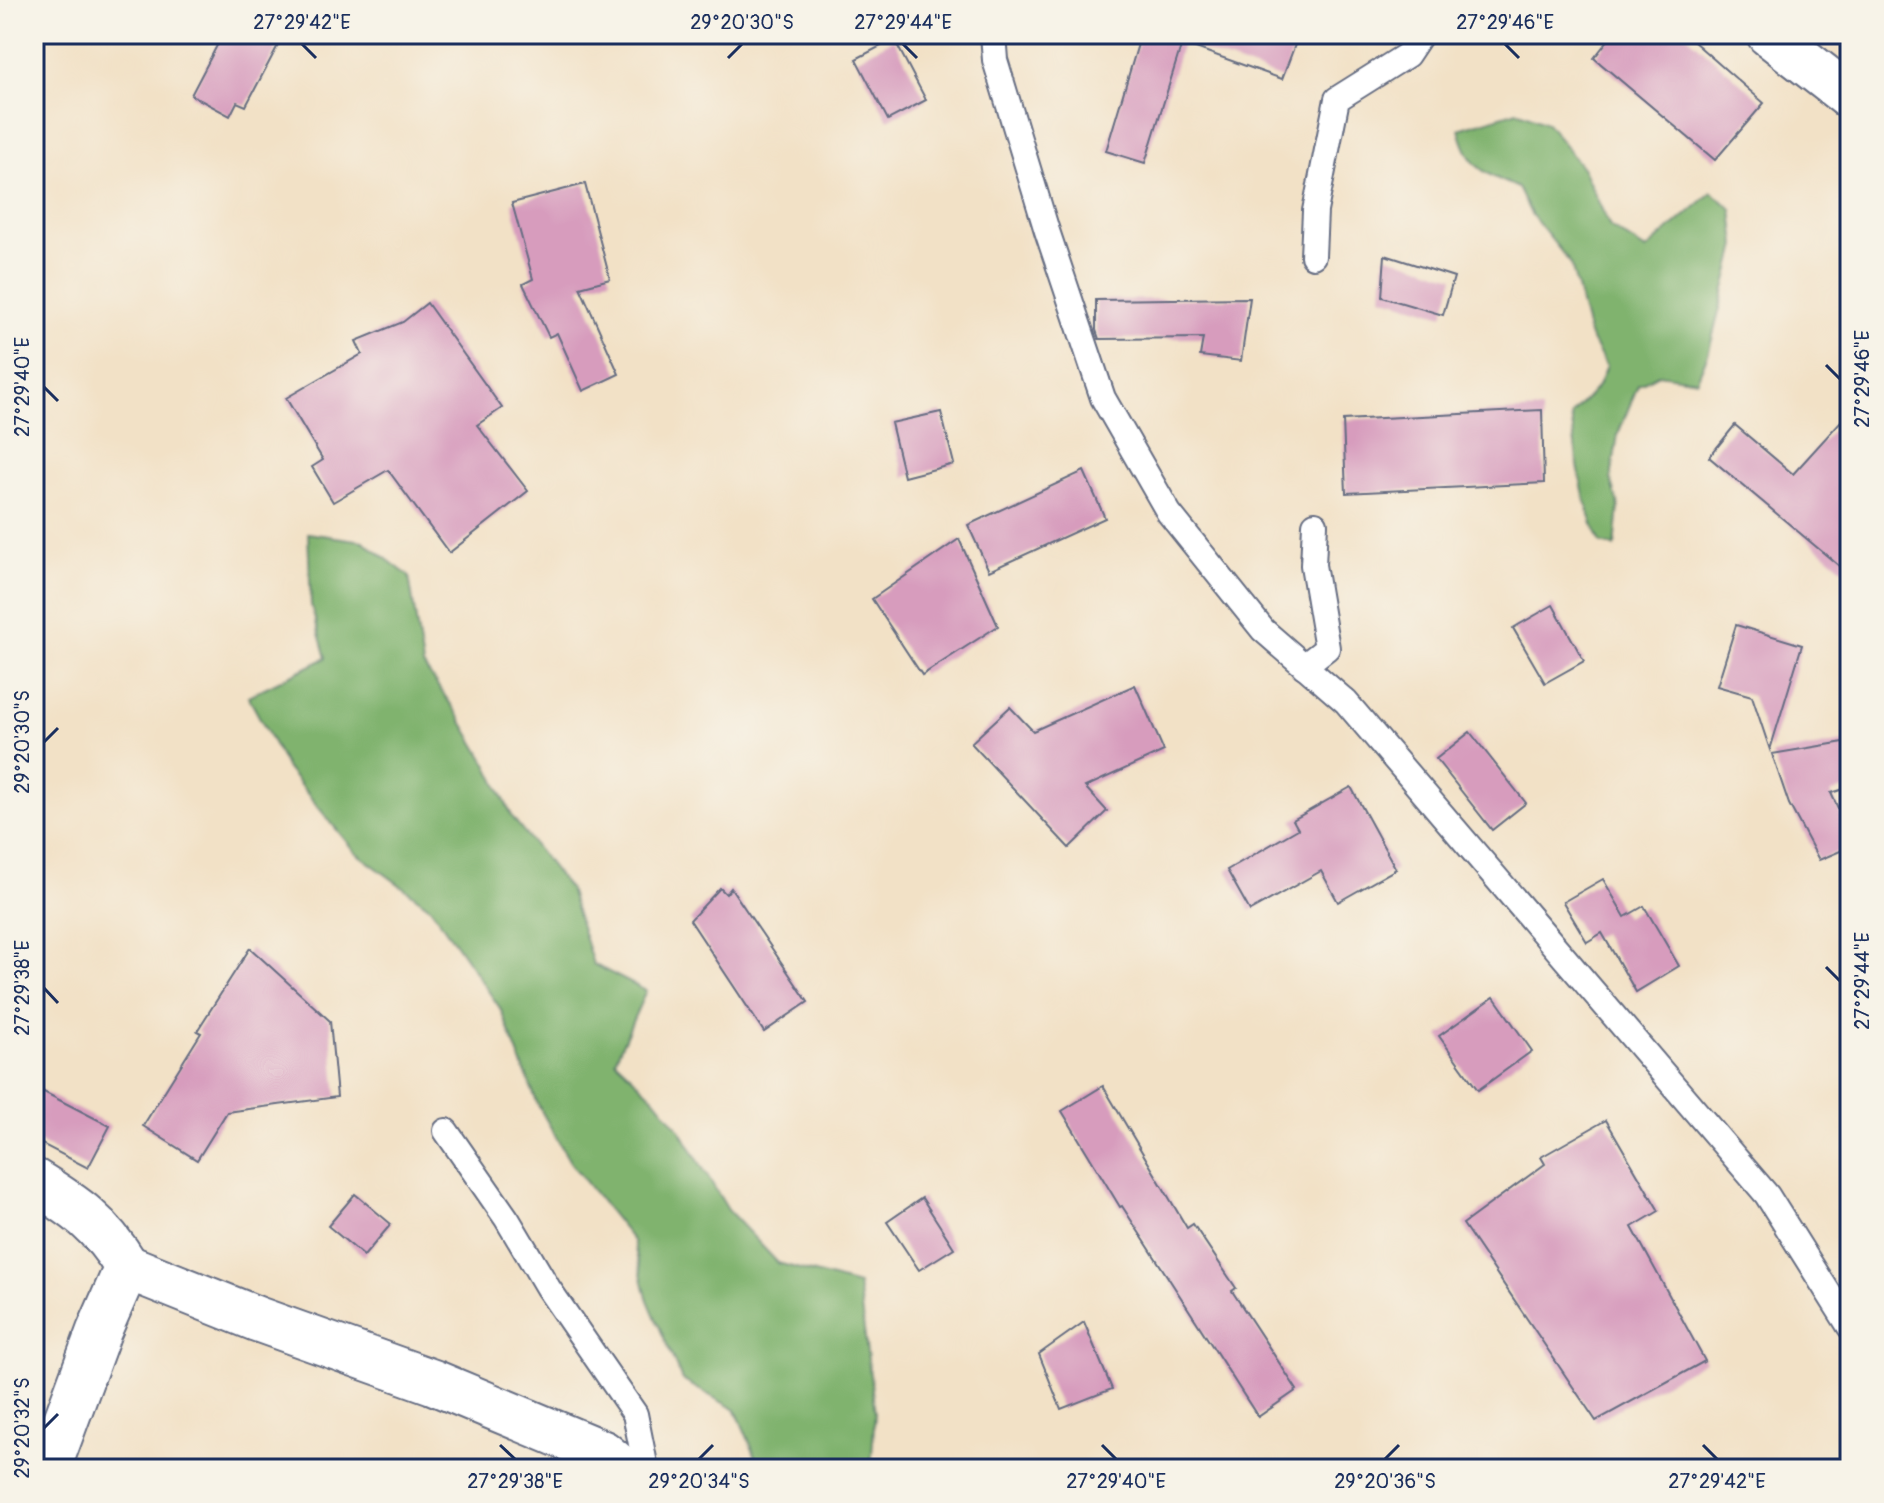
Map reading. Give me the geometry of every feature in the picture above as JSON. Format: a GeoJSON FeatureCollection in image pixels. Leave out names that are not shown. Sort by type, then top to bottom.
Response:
{"type":"FeatureCollection","features":[{"type":"Feature","properties":{"kind":"street"},"geometry":{"type":"LineString","coordinates":[[1769,34],[1850,97]]}},
{"type":"Feature","properties":{"kind":"street"},"geometry":{"type":"LineString","coordinates":[[34,1181],[75,1206],[110,1239],[127,1267],[257,1319],[433,1382],[603,1453],[622,1469]]}},
{"type":"Feature","properties":{"kind":"street"},"geometry":{"type":"LineString","coordinates":[[48,1469],[99,1331],[127,1267]]}},
{"type":"Feature","properties":{"kind":"lane"},"geometry":{"type":"LineString","coordinates":[[993,34],[995,60],[1047,231],[1103,398],[1169,513],[1263,630],[1346,702],[1767,1195],[1850,1327]]}},
{"type":"Feature","properties":{"kind":"lane"},"geometry":{"type":"LineString","coordinates":[[1313,256],[1315,211],[1337,99],[1407,55],[1421,34]]}},
{"type":"Feature","properties":{"kind":"lane"},"geometry":{"type":"LineString","coordinates":[[1304,666],[1327,648],[1313,565],[1315,524]]}},
{"type":"Feature","properties":{"kind":"lane"},"geometry":{"type":"LineString","coordinates":[[446,1131],[635,1414],[646,1469]]}},
{"type":"Feature","properties":{"kind":"green space"},"geometry":{"type":"Polygon","coordinates":[[[1517,111],[1547,123],[1583,169],[1610,227],[1646,250],[1712,192],[1732,209],[1736,246],[1709,351],[1697,380],[1658,374],[1638,385],[1618,434],[1611,479],[1619,506],[1615,547],[1601,543],[1584,496],[1578,465],[1571,415],[1598,386],[1606,366],[1589,335],[1571,264],[1531,214],[1518,188],[1487,173],[1473,161],[1459,129],[1517,111]]]}},
{"type":"Feature","properties":{"kind":"green space"},"geometry":{"type":"Polygon","coordinates":[[[308,533],[363,541],[409,576],[423,665],[457,713],[487,764],[513,818],[569,889],[593,964],[646,991],[615,1060],[652,1095],[680,1130],[728,1210],[778,1263],[858,1285],[875,1412],[871,1469],[761,1469],[736,1410],[682,1380],[647,1298],[633,1241],[570,1162],[538,1105],[500,1008],[430,907],[355,852],[287,769],[248,696],[326,658],[311,605],[308,533]]]}},
{"type":"Feature","properties":{"kind":"building"},"geometry":{"type":"Polygon","coordinates":[[[223,34],[284,34],[246,106],[237,102],[230,116],[191,95],[223,34]]]}},
{"type":"Feature","properties":{"kind":"building"},"geometry":{"type":"Polygon","coordinates":[[[1141,34],[1299,34],[1282,79],[1182,43],[1145,163],[1106,151],[1141,34]]]}},
{"type":"Feature","properties":{"kind":"building"},"geometry":{"type":"Polygon","coordinates":[[[1613,34],[1685,34],[1764,103],[1715,160],[1594,58],[1613,34]]]}},
{"type":"Feature","properties":{"kind":"building"},"geometry":{"type":"Polygon","coordinates":[[[894,39],[926,100],[888,120],[856,59],[894,39]]]}},
{"type":"Feature","properties":{"kind":"building"},"geometry":{"type":"Polygon","coordinates":[[[585,184],[610,279],[580,287],[619,374],[583,391],[557,333],[549,337],[523,284],[533,279],[512,203],[585,184]]]}},
{"type":"Feature","properties":{"kind":"building"},"geometry":{"type":"Polygon","coordinates":[[[1385,255],[1454,277],[1443,315],[1382,297],[1385,255]]]}},
{"type":"Feature","properties":{"kind":"building"},"geometry":{"type":"Polygon","coordinates":[[[1250,298],[1241,361],[1200,356],[1203,338],[1099,339],[1096,330],[1096,300],[1250,298]]]}},
{"type":"Feature","properties":{"kind":"building"},"geometry":{"type":"Polygon","coordinates":[[[427,303],[502,408],[477,425],[528,491],[449,553],[388,470],[333,502],[312,467],[323,460],[286,398],[362,354],[356,341],[403,322],[427,303]]]}},
{"type":"Feature","properties":{"kind":"building"},"geometry":{"type":"Polygon","coordinates":[[[1542,410],[1544,483],[1346,493],[1343,420],[1542,410]]]}},
{"type":"Feature","properties":{"kind":"building"},"geometry":{"type":"Polygon","coordinates":[[[1850,411],[1850,575],[1709,457],[1735,425],[1793,474],[1850,411]]]}},
{"type":"Feature","properties":{"kind":"building"},"geometry":{"type":"Polygon","coordinates":[[[941,412],[954,464],[904,477],[891,423],[941,412]]]}},
{"type":"Feature","properties":{"kind":"building"},"geometry":{"type":"Polygon","coordinates":[[[1084,471],[1105,518],[989,571],[968,525],[1084,471]]]}},
{"type":"Feature","properties":{"kind":"building"},"geometry":{"type":"Polygon","coordinates":[[[959,539],[998,626],[922,675],[872,599],[959,539]]]}},
{"type":"Feature","properties":{"kind":"building"},"geometry":{"type":"Polygon","coordinates":[[[1553,605],[1584,661],[1545,683],[1513,628],[1553,605]]]}},
{"type":"Feature","properties":{"kind":"building"},"geometry":{"type":"Polygon","coordinates":[[[1736,625],[1802,645],[1770,750],[1752,696],[1717,686],[1736,625]]]}},
{"type":"Feature","properties":{"kind":"building"},"geometry":{"type":"Polygon","coordinates":[[[1135,685],[1164,751],[1085,787],[1107,811],[1069,848],[971,743],[1010,707],[1033,731],[1135,685]]]}},
{"type":"Feature","properties":{"kind":"building"},"geometry":{"type":"Polygon","coordinates":[[[1470,732],[1526,803],[1492,830],[1436,759],[1470,732]]]}},
{"type":"Feature","properties":{"kind":"building"},"geometry":{"type":"Polygon","coordinates":[[[1850,741],[1850,787],[1831,793],[1850,834],[1850,847],[1819,860],[1789,804],[1772,754],[1850,741]]]}},
{"type":"Feature","properties":{"kind":"building"},"geometry":{"type":"Polygon","coordinates":[[[1351,787],[1396,869],[1338,902],[1321,871],[1250,911],[1227,870],[1298,829],[1293,820],[1351,787]]]}},
{"type":"Feature","properties":{"kind":"building"},"geometry":{"type":"Polygon","coordinates":[[[1603,879],[1625,917],[1644,906],[1679,966],[1636,992],[1602,933],[1587,942],[1563,902],[1603,879]]]}},
{"type":"Feature","properties":{"kind":"building"},"geometry":{"type":"Polygon","coordinates":[[[720,888],[726,894],[731,888],[808,1002],[764,1032],[690,920],[720,888]]]}},
{"type":"Feature","properties":{"kind":"building"},"geometry":{"type":"Polygon","coordinates":[[[250,948],[330,1021],[337,1097],[227,1112],[197,1160],[143,1126],[201,1033],[197,1031],[250,948]]]}},
{"type":"Feature","properties":{"kind":"building"},"geometry":{"type":"Polygon","coordinates":[[[1494,997],[1532,1051],[1478,1090],[1439,1036],[1494,997]]]}},
{"type":"Feature","properties":{"kind":"building"},"geometry":{"type":"Polygon","coordinates":[[[1103,1086],[1187,1228],[1193,1224],[1236,1288],[1232,1291],[1297,1390],[1258,1417],[1120,1207],[1062,1111],[1103,1086]]]}},
{"type":"Feature","properties":{"kind":"building"},"geometry":{"type":"Polygon","coordinates":[[[34,1087],[110,1126],[88,1168],[34,1140],[34,1087]]]}},
{"type":"Feature","properties":{"kind":"building"},"geometry":{"type":"Polygon","coordinates":[[[1606,1120],[1659,1211],[1632,1227],[1705,1361],[1596,1421],[1463,1224],[1545,1164],[1541,1157],[1606,1120]]]}},
{"type":"Feature","properties":{"kind":"building"},"geometry":{"type":"Polygon","coordinates":[[[355,1194],[391,1224],[364,1256],[328,1226],[355,1194]]]}},
{"type":"Feature","properties":{"kind":"building"},"geometry":{"type":"Polygon","coordinates":[[[922,1198],[954,1248],[919,1270],[887,1222],[922,1198]]]}},
{"type":"Feature","properties":{"kind":"building"},"geometry":{"type":"Polygon","coordinates":[[[1084,1322],[1112,1389],[1061,1409],[1039,1354],[1084,1322]]]}}]}
